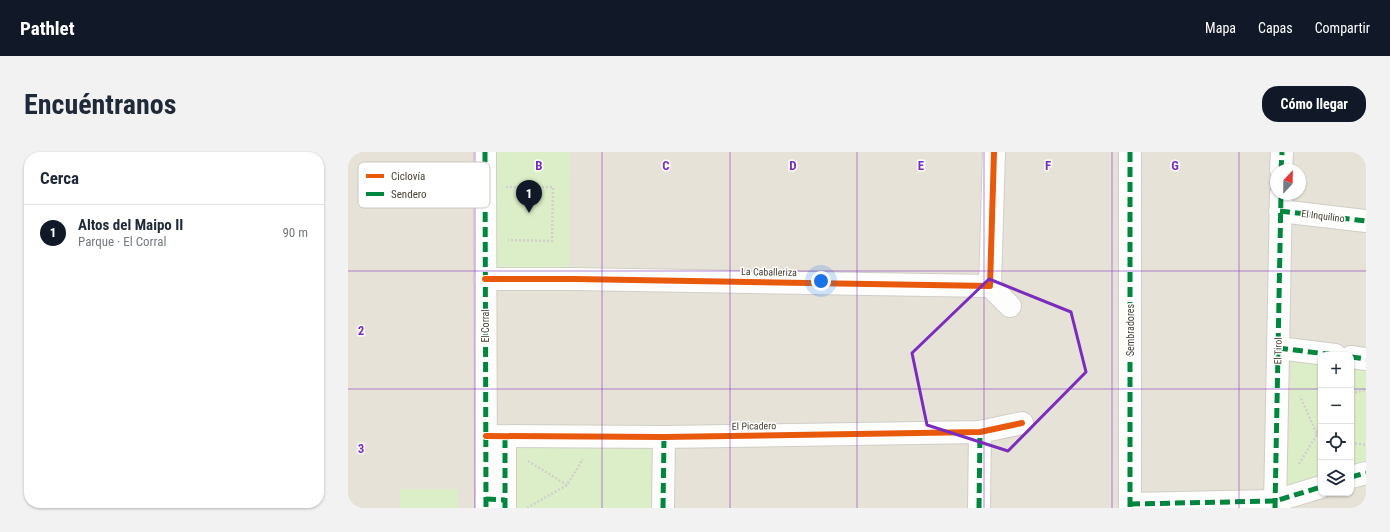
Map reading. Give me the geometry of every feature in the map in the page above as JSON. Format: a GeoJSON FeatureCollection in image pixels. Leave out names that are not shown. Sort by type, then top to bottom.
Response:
{"type":"FeatureCollection","features":[{"type":"Feature","properties":{"kind":"street"},"geometry":{"type":"LineString","coordinates":[[994,152],[990,286],[1010,306]]}},
{"type":"Feature","properties":{"kind":"street","name":"Sembradores"},"geometry":{"type":"LineString","coordinates":[[1130,152],[1130,506]]}},
{"type":"Feature","properties":{"kind":"street"},"geometry":{"type":"LineString","coordinates":[[1281,164],[1282,152]]}},
{"type":"Feature","properties":{"kind":"street","name":"El Inquilino"},"geometry":{"type":"LineString","coordinates":[[1281,202],[1366,221]]}},
{"type":"Feature","properties":{"kind":"street","name":"El Tirol"},"geometry":{"type":"LineString","coordinates":[[1275,505],[1281,202]]}},
{"type":"Feature","properties":{"kind":"street","name":"El Corral"},"geometry":{"type":"LineString","coordinates":[[485,208],[485,279],[499,440],[495,504]]}},
{"type":"Feature","properties":{"kind":"street","name":"La Caballeriza"},"geometry":{"type":"LineString","coordinates":[[485,279],[574,279],[990,286]]}},
{"type":"Feature","properties":{"kind":"street"},"geometry":{"type":"LineString","coordinates":[[1278,348],[1318,353]]}},
{"type":"Feature","properties":{"kind":"street"},"geometry":{"type":"LineString","coordinates":[[1354,357],[1366,359]]}},
{"type":"Feature","properties":{"kind":"street","name":"El Picadero"},"geometry":{"type":"LineString","coordinates":[[499,440],[596,437],[980,432],[1022,423]]}},
{"type":"Feature","properties":{"kind":"street"},"geometry":{"type":"LineString","coordinates":[[979,508],[980,432]]}},
{"type":"Feature","properties":{"kind":"street"},"geometry":{"type":"LineString","coordinates":[[663,508],[664,437]]}},
{"type":"Feature","properties":{"kind":"street"},"geometry":{"type":"LineString","coordinates":[[1354,476],[1366,473]]}},
{"type":"Feature","properties":{"kind":"street"},"geometry":{"type":"LineString","coordinates":[[1130,506],[1275,505],[1318,488]]}},
{"type":"Feature","properties":{"kind":"path"},"geometry":{"type":"LineString","coordinates":[[505,240],[552,241],[553,187],[506,187],[506,194]]}},
{"type":"Feature","properties":{"kind":"path"},"geometry":{"type":"LineString","coordinates":[[1354,392],[1366,390]]}},
{"type":"Feature","properties":{"kind":"path"},"geometry":{"type":"LineString","coordinates":[[526,508],[567,485],[596,437]]}},
{"type":"Feature","properties":{"kind":"path"},"geometry":{"type":"LineString","coordinates":[[499,440],[567,485]]}},
{"type":"Feature","properties":{"kind":"path"},"geometry":{"type":"LineString","coordinates":[[1354,443],[1366,445]]}},
{"type":"Feature","properties":{"kind":"highlighted area"},"geometry":{"type":"Polygon","coordinates":[[[989,279],[1071,312],[1086,372],[1008,451],[927,425],[912,353],[989,279]]]}},
{"type":"Feature","properties":{"kind":"shaded area"},"geometry":{"type":"Polygon","coordinates":[[[348,152],[1366,152],[1366,508],[348,508],[348,152]]]}},
{"type":"Feature","properties":{"kind":"green space"},"geometry":{"type":"Polygon","coordinates":[[[488,152],[570,152],[569,274],[489,275],[490,162],[488,162],[488,152]]]}},
{"type":"Feature","properties":{"kind":"green space"},"geometry":{"type":"Polygon","coordinates":[[[1292,359],[1318,363],[1318,478],[1287,488],[1292,359]]]}},
{"type":"Feature","properties":{"kind":"green space"},"geometry":{"type":"Polygon","coordinates":[[[1354,366],[1366,368],[1366,463],[1354,466],[1354,366]]]}},
{"type":"Feature","properties":{"kind":"green space"},"geometry":{"type":"Polygon","coordinates":[[[511,444],[657,444],[657,508],[511,508],[511,444]]]}},
{"type":"Feature","properties":{"kind":"green space"},"geometry":{"type":"Polygon","coordinates":[[[400,489],[458,489],[458,508],[400,508],[400,489]]]}},
{"type":"Feature","properties":{"kind":"marked path"},"geometry":{"type":"LineString","coordinates":[[485,152],[485,162]]}},
{"type":"Feature","properties":{"kind":"marked path"},"geometry":{"type":"LineString","coordinates":[[1130,152],[1130,508]]}},
{"type":"Feature","properties":{"kind":"marked path"},"geometry":{"type":"LineString","coordinates":[[1281,164],[1282,152]]}},
{"type":"Feature","properties":{"kind":"marked path"},"geometry":{"type":"LineString","coordinates":[[1275,508],[1281,200]]}},
{"type":"Feature","properties":{"kind":"marked path"},"geometry":{"type":"LineString","coordinates":[[485,208],[486,508]]}},
{"type":"Feature","properties":{"kind":"marked path"},"geometry":{"type":"LineString","coordinates":[[1280,211],[1366,221]]}},
{"type":"Feature","properties":{"kind":"marked path"},"geometry":{"type":"LineString","coordinates":[[1278,348],[1318,353]]}},
{"type":"Feature","properties":{"kind":"marked path"},"geometry":{"type":"LineString","coordinates":[[1354,357],[1366,359]]}},
{"type":"Feature","properties":{"kind":"marked path"},"geometry":{"type":"LineString","coordinates":[[979,508],[980,432]]}},
{"type":"Feature","properties":{"kind":"marked path"},"geometry":{"type":"LineString","coordinates":[[505,437],[505,508]]}},
{"type":"Feature","properties":{"kind":"marked path"},"geometry":{"type":"LineString","coordinates":[[663,508],[664,437]]}},
{"type":"Feature","properties":{"kind":"marked path"},"geometry":{"type":"LineString","coordinates":[[1354,476],[1366,473]]}},
{"type":"Feature","properties":{"kind":"marked path"},"geometry":{"type":"LineString","coordinates":[[1130,504],[1275,501],[1318,488]]}},
{"type":"Feature","properties":{"kind":"marked path"},"geometry":{"type":"LineString","coordinates":[[486,499],[505,500]]}},
{"type":"Feature","properties":{"kind":"cycle path"},"geometry":{"type":"LineString","coordinates":[[485,279],[574,279],[990,286],[994,152]]}},
{"type":"Feature","properties":{"kind":"cycle path"},"geometry":{"type":"LineString","coordinates":[[486,436],[664,437],[980,432],[1022,423]]}},
{"type":"Feature","properties":{"kind":"place","name":"Altos del Maipo II"},"geometry":{"type":"Point","coordinates":[529,213]}}]}
